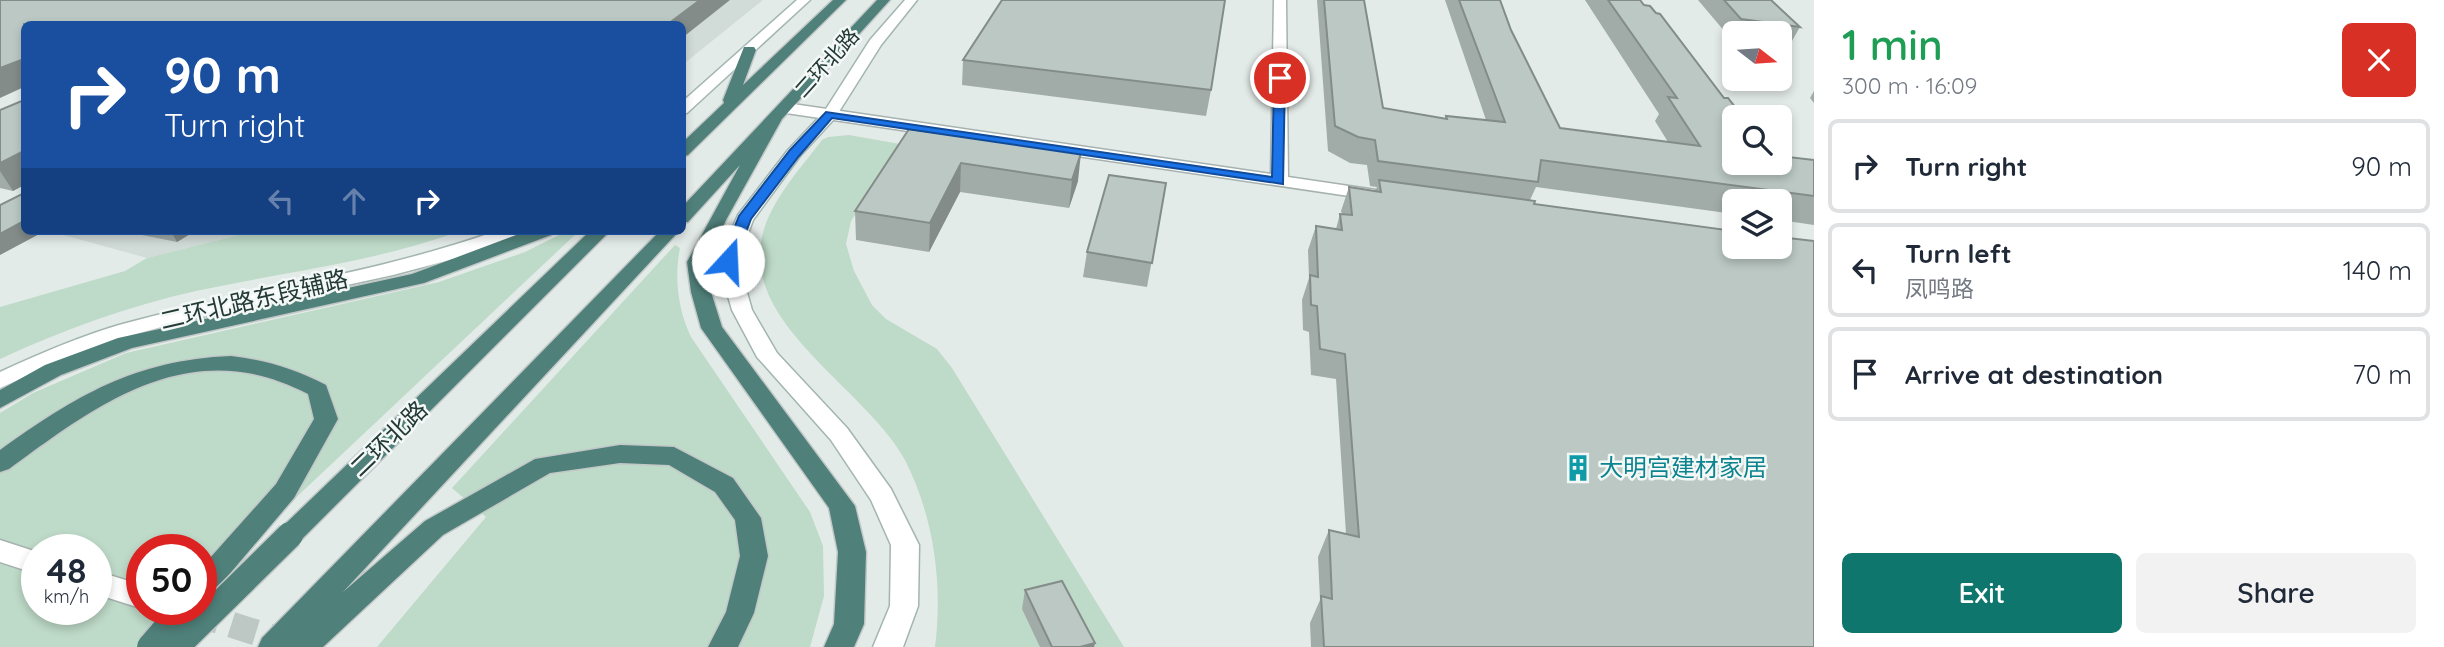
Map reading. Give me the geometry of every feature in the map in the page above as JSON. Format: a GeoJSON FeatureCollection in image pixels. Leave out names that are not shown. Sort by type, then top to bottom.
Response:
{"type":"FeatureCollection","features":[{"type":"Feature","properties":{"kind":"highway","name":"二环北路"},"geometry":{"type":"LineString","coordinates":[[686,148],[840,0]]}},
{"type":"Feature","properties":{"kind":"highway","name":"二环北路"},"geometry":{"type":"LineString","coordinates":[[686,214],[884,0]]}},
{"type":"Feature","properties":{"kind":"highway"},"geometry":{"type":"LineString","coordinates":[[726,109],[749,50]]}},
{"type":"Feature","properties":{"kind":"highway"},"geometry":{"type":"LineString","coordinates":[[780,114],[717,220],[697,262],[701,292],[712,328],[842,506],[852,552],[849,624],[839,647]]}},
{"type":"Feature","properties":{"kind":"highway"},"geometry":{"type":"LineString","coordinates":[[686,141],[710,125]]}},
{"type":"Feature","properties":{"kind":"highway"},"geometry":{"type":"LineString","coordinates":[[0,400],[53,370],[126,343],[417,279],[533,235]]}},
{"type":"Feature","properties":{"kind":"highway","name":"二环北路"},"geometry":{"type":"LineString","coordinates":[[176,647],[597,235]]}},
{"type":"Feature","properties":{"kind":"highway"},"geometry":{"type":"LineString","coordinates":[[273,647],[666,235]]}},
{"type":"Feature","properties":{"kind":"highway"},"geometry":{"type":"LineString","coordinates":[[0,463],[83,404],[154,372],[204,363],[263,365],[297,376],[318,390],[326,419],[285,491],[217,570]]}},
{"type":"Feature","properties":{"kind":"highway"},"geometry":{"type":"LineString","coordinates":[[302,647],[434,528],[544,465],[620,454],[674,456],[724,485],[748,518],[754,556],[740,613],[723,647]]}},
{"type":"Feature","properties":{"kind":"highway"},"geometry":{"type":"LineString","coordinates":[[150,647],[169,625]]}},
{"type":"Feature","properties":{"kind":"main road"},"geometry":{"type":"LineString","coordinates":[[686,106],[804,0]]}},
{"type":"Feature","properties":{"kind":"main road"},"geometry":{"type":"LineString","coordinates":[[888,647],[904,606],[905,545],[882,496],[839,434],[768,357],[742,310],[728,261],[744,219],[794,153],[830,114],[875,43],[911,0]]}},
{"type":"Feature","properties":{"kind":"main road"},"geometry":{"type":"LineString","coordinates":[[1279,182],[1280,0]]}},
{"type":"Feature","properties":{"kind":"main road"},"geometry":{"type":"LineString","coordinates":[[780,114],[830,114],[1389,197]]}},
{"type":"Feature","properties":{"kind":"main road","name":"二环北路东段辅路"},"geometry":{"type":"LineString","coordinates":[[0,381],[72,348],[160,320],[434,259],[502,235]]}},
{"type":"Feature","properties":{"kind":"main road"},"geometry":{"type":"LineString","coordinates":[[0,551],[21,558]]}},
{"type":"Feature","properties":{"kind":"shaded area"},"geometry":{"type":"Polygon","coordinates":[[[437,0],[763,0],[686,62],[686,21],[396,21],[437,0]]]}},
{"type":"Feature","properties":{"kind":"shaded area"},"geometry":{"type":"Polygon","coordinates":[[[64,235],[239,235],[147,258],[64,235]]]}},
{"type":"Feature","properties":{"kind":"green space"},"geometry":{"type":"Polygon","coordinates":[[[849,135],[900,144],[851,221],[846,244],[854,271],[872,305],[886,319],[937,349],[952,368],[1124,647],[935,647],[938,599],[934,551],[923,504],[905,460],[867,411],[794,335],[775,308],[763,280],[760,250],[763,235],[783,191],[822,140],[849,135]]]}},
{"type":"Feature","properties":{"kind":"green space"},"geometry":{"type":"Polygon","coordinates":[[[239,235],[448,235],[363,259],[196,291],[146,304],[48,338],[0,359],[0,307],[125,271],[147,258],[239,235]]]}},
{"type":"Feature","properties":{"kind":"green space"},"geometry":{"type":"Polygon","coordinates":[[[559,235],[575,235],[217,572],[217,534],[126,534],[126,625],[161,625],[138,647],[0,647],[0,413],[33,393],[126,353],[439,282],[525,252],[559,235]]]}},
{"type":"Feature","properties":{"kind":"green space"},"geometry":{"type":"Polygon","coordinates":[[[675,245],[680,248],[677,282],[680,305],[691,337],[810,512],[823,546],[824,596],[810,647],[377,647],[486,517],[452,488],[675,245]]]}},
{"type":"Feature","properties":{"kind":"building"},"geometry":{"type":"Polygon","coordinates":[[[0,0],[700,0],[672,21],[21,21],[21,60],[0,68],[0,0]]]}},
{"type":"Feature","properties":{"kind":"building"},"geometry":{"type":"Polygon","coordinates":[[[1002,0],[1225,0],[1211,90],[963,60],[1002,0]]]}},
{"type":"Feature","properties":{"kind":"building"},"geometry":{"type":"Polygon","coordinates":[[[1324,0],[1364,0],[1383,108],[1447,119],[1446,116],[1505,122],[1459,0],[1500,0],[1511,30],[1560,128],[1700,146],[1668,97],[1677,98],[1608,0],[1640,0],[1660,14],[1724,98],[1728,98],[1734,105],[1722,105],[1722,175],[1792,175],[1792,157],[1814,160],[1814,196],[1792,193],[1792,189],[1761,189],[1541,160],[1538,182],[1378,161],[1375,140],[1358,137],[1335,126],[1324,0]]]}},
{"type":"Feature","properties":{"kind":"building"},"geometry":{"type":"Polygon","coordinates":[[[1724,0],[1771,0],[1800,27],[1792,26],[1792,21],[1741,19],[1724,0]]]}},
{"type":"Feature","properties":{"kind":"building"},"geometry":{"type":"Polygon","coordinates":[[[21,101],[21,152],[0,163],[0,110],[21,101]]]}},
{"type":"Feature","properties":{"kind":"building"},"geometry":{"type":"Polygon","coordinates":[[[909,129],[1081,153],[1072,180],[961,163],[930,223],[855,211],[909,129]]]}},
{"type":"Feature","properties":{"kind":"building"},"geometry":{"type":"Polygon","coordinates":[[[1109,175],[1166,183],[1152,263],[1087,252],[1109,175]]]}},
{"type":"Feature","properties":{"kind":"building","name":"大明宫建材家居"},"geometry":{"type":"Polygon","coordinates":[[[1379,180],[1722,229],[1722,259],[1792,259],[1792,238],[1814,241],[1814,647],[1324,647],[1321,596],[1332,599],[1329,530],[1359,537],[1345,354],[1320,349],[1317,306],[1311,305],[1310,275],[1318,277],[1316,226],[1342,230],[1340,214],[1352,215],[1349,187],[1381,192],[1379,180]]]}},
{"type":"Feature","properties":{"kind":"building"},"geometry":{"type":"Polygon","coordinates":[[[21,194],[21,223],[0,234],[0,205],[21,194]]]}},
{"type":"Feature","properties":{"kind":"building"},"geometry":{"type":"Polygon","coordinates":[[[1062,581],[1095,643],[1080,647],[1052,647],[1025,590],[1062,581]]]}},
{"type":"Feature","properties":{"kind":"tunnel"},"geometry":{"type":"LineString","coordinates":[[217,620],[302,647]]}},
{"type":"Feature","properties":{"kind":"place","name":"大明宫建材家居"},"geometry":{"type":"Point","coordinates":[1578,468]}},
{"type":"Feature","properties":{"kind":"route"},"geometry":{"type":"LineString","coordinates":[[728,261],[744,219],[794,153],[830,114],[1279,182],[1280,78]]}}]}
